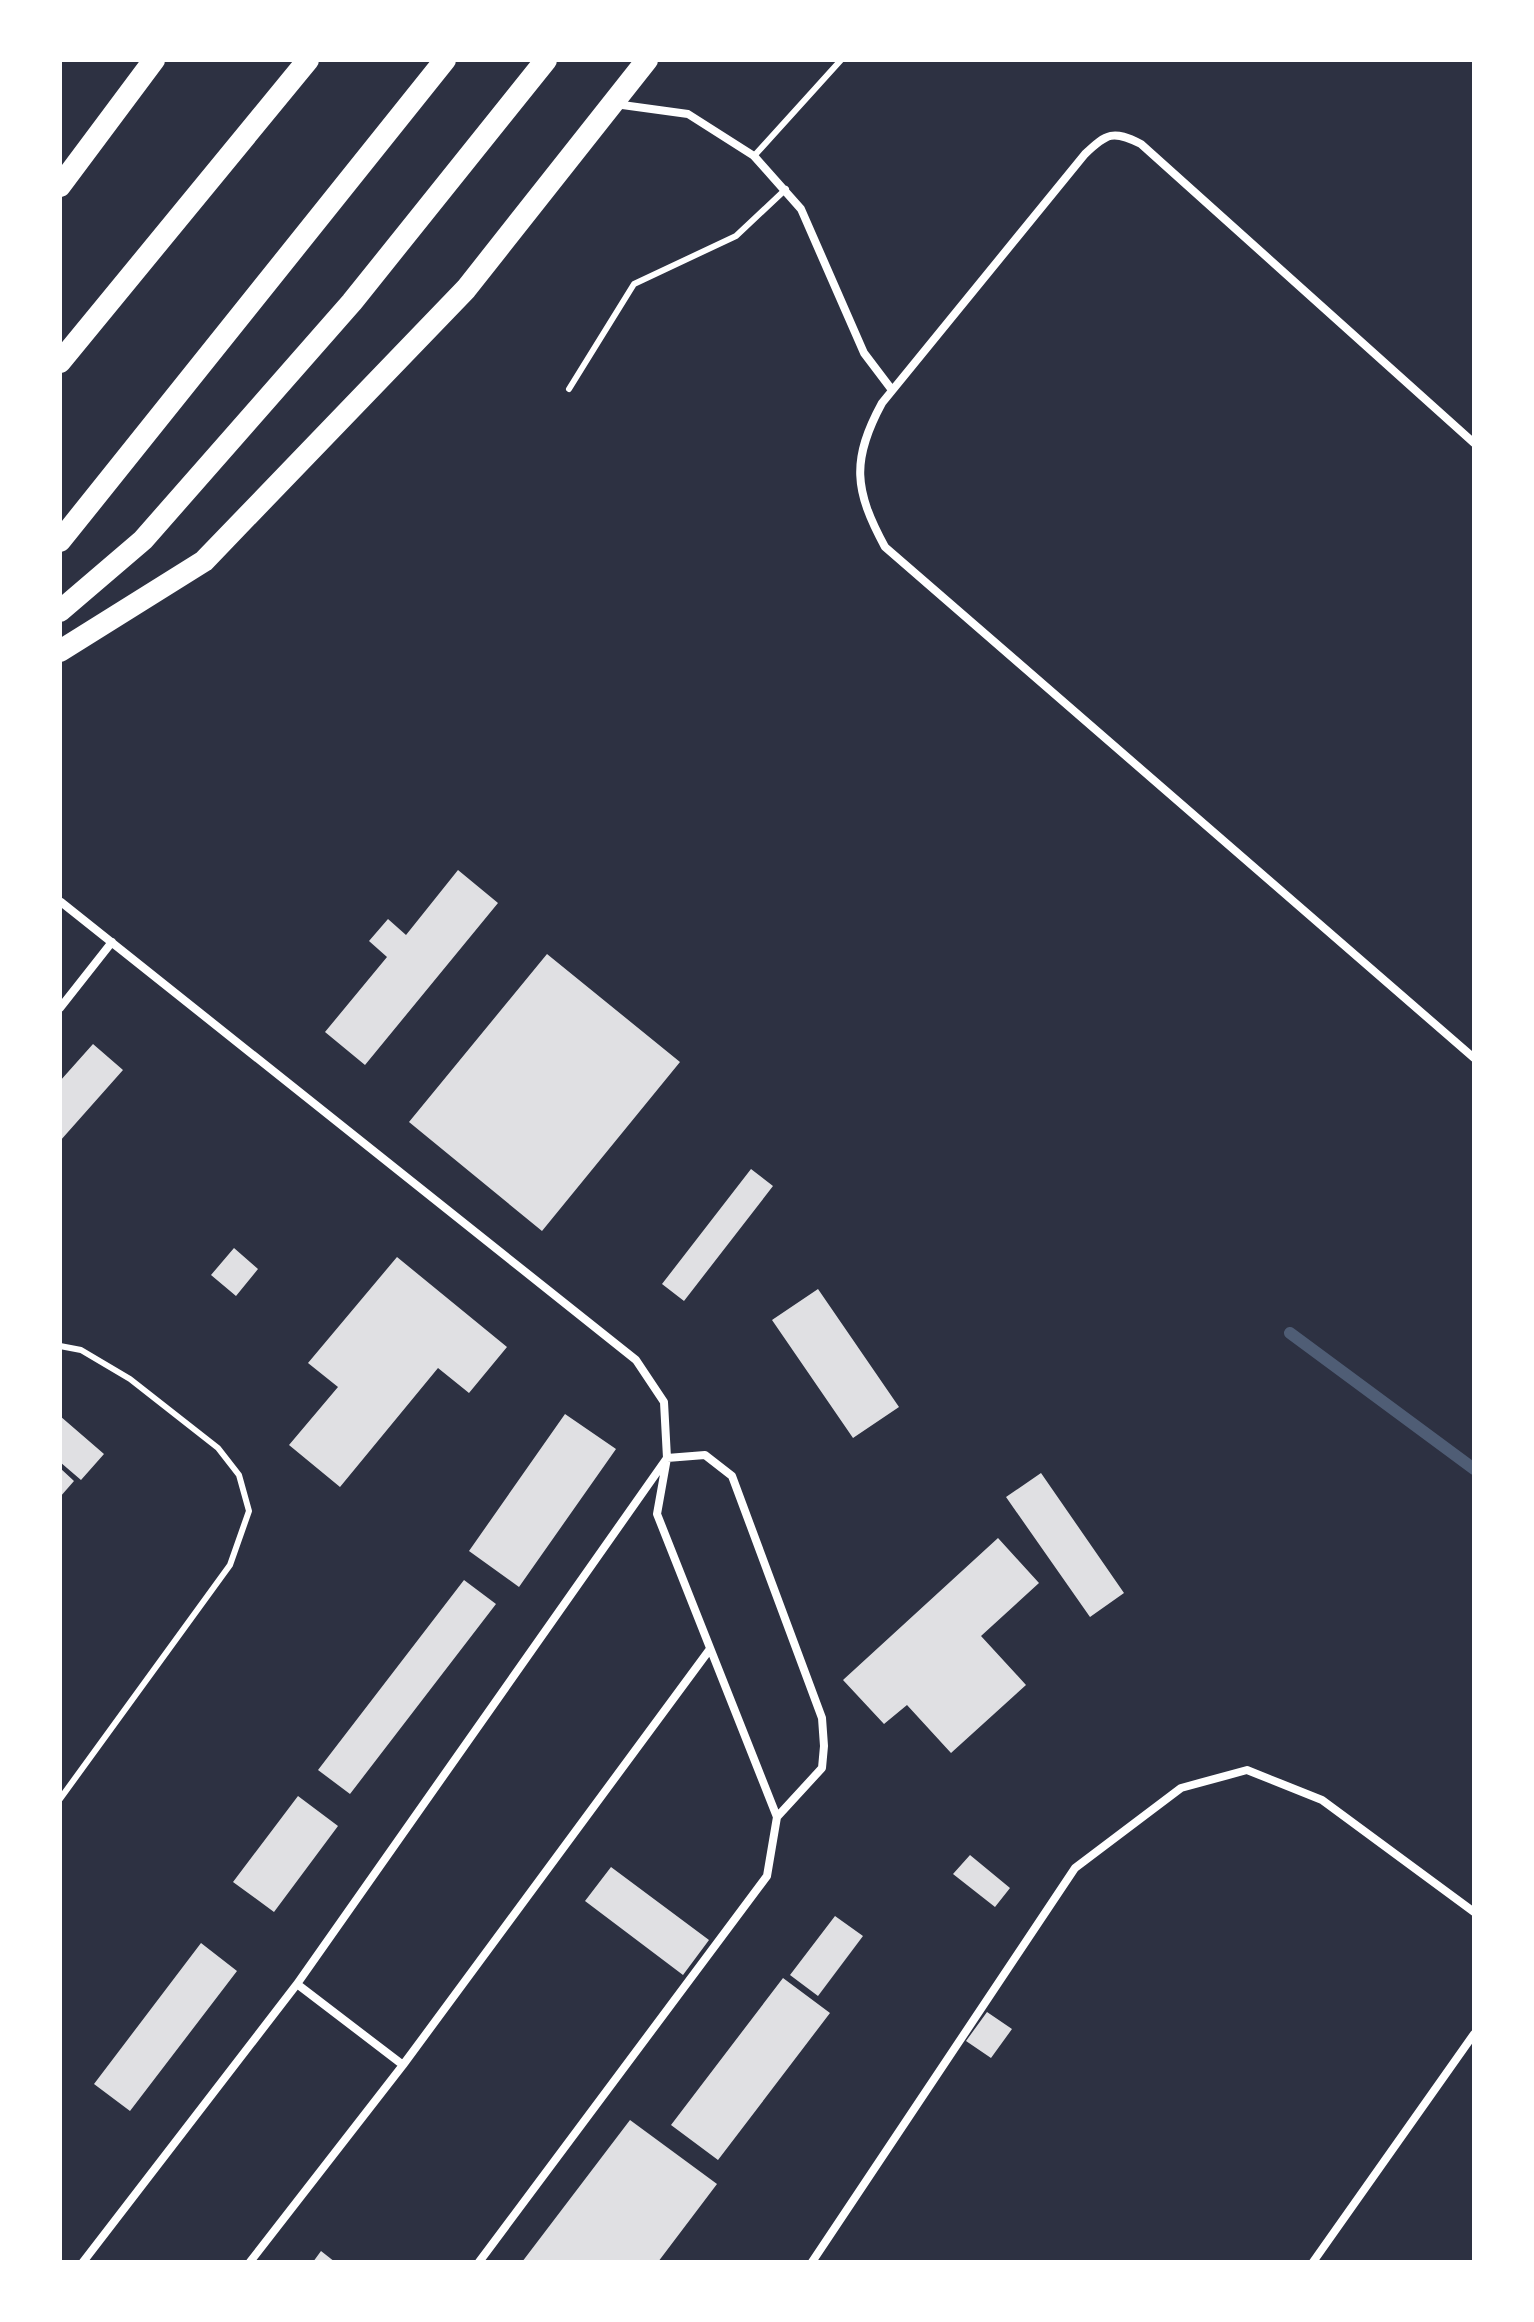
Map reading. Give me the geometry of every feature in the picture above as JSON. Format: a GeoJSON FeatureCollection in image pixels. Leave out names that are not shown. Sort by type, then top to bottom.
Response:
{"type":"FeatureCollection","features":[{"type":"Feature","properties":{"kind":"highway"},"geometry":{"type":"LineString","coordinates":[[60,186],[154,60]]}},
{"type":"Feature","properties":{"kind":"highway"},"geometry":{"type":"LineString","coordinates":[[60,362],[308,60]]}},
{"type":"Feature","properties":{"kind":"highway"},"geometry":{"type":"LineString","coordinates":[[60,541],[445,60]]}},
{"type":"Feature","properties":{"kind":"highway"},"geometry":{"type":"LineString","coordinates":[[60,611],[154,528],[352,302],[546,60]]}},
{"type":"Feature","properties":{"kind":"highway"},"geometry":{"type":"LineString","coordinates":[[60,651],[204,561],[466,289],[647,64]]}},
{"type":"Feature","properties":{"kind":"street"},"geometry":{"type":"LineString","coordinates":[[615,104],[688,114],[754,156],[786,189],[801,209],[864,353],[892,390]]}},
{"type":"Feature","properties":{"kind":"street"},"geometry":{"type":"LineString","coordinates":[[1474,443],[1141,144],[1122,134],[1105,136],[1085,154],[892,390],[866,432],[860,464],[860,488],[866,509],[885,547],[1474,1058]]}},
{"type":"Feature","properties":{"kind":"street"},"geometry":{"type":"LineString","coordinates":[[61,902],[636,1360],[664,1402],[667,1458],[657,1514],[777,1817],[767,1876],[479,2262]]}},
{"type":"Feature","properties":{"kind":"street"},"geometry":{"type":"LineString","coordinates":[[60,1008],[112,942]]}},
{"type":"Feature","properties":{"kind":"street"},"geometry":{"type":"LineString","coordinates":[[667,1458],[705,1455],[732,1476],[822,1718],[822,1768],[777,1817]]}},
{"type":"Feature","properties":{"kind":"street"},"geometry":{"type":"LineString","coordinates":[[83,2262],[297,1984],[667,1458]]}},
{"type":"Feature","properties":{"kind":"street"},"geometry":{"type":"LineString","coordinates":[[250,2262],[403,2065],[710,1649]]}},
{"type":"Feature","properties":{"kind":"street"},"geometry":{"type":"LineString","coordinates":[[815,2261],[1075,1868],[1181,1788],[1247,1770],[1322,1800],[1474,1912]]}},
{"type":"Feature","properties":{"kind":"street"},"geometry":{"type":"LineString","coordinates":[[297,1984],[403,2065]]}},
{"type":"Feature","properties":{"kind":"street"},"geometry":{"type":"LineString","coordinates":[[1313,2262],[1474,2034]]}},
{"type":"Feature","properties":{"kind":"lane"},"geometry":{"type":"LineString","coordinates":[[754,156],[841,60]]}},
{"type":"Feature","properties":{"kind":"lane"},"geometry":{"type":"LineString","coordinates":[[569,389],[634,284],[736,236],[786,189]]}},
{"type":"Feature","properties":{"kind":"lane"},"geometry":{"type":"LineString","coordinates":[[60,1346],[81,1350],[130,1379],[218,1448],[239,1475],[249,1511],[230,1565],[60,1799]]}},
{"type":"Feature","properties":{"kind":"building"},"geometry":{"type":"Polygon","coordinates":[[[458,870],[498,903],[365,1065],[325,1032],[387,957],[369,941],[388,919],[406,935],[458,870]]]}},
{"type":"Feature","properties":{"kind":"building"},"geometry":{"type":"Polygon","coordinates":[[[547,954],[680,1062],[542,1231],[409,1122],[547,954]]]}},
{"type":"Feature","properties":{"kind":"building"},"geometry":{"type":"Polygon","coordinates":[[[93,1044],[123,1070],[60,1141],[60,1081],[93,1044]]]}},
{"type":"Feature","properties":{"kind":"building"},"geometry":{"type":"Polygon","coordinates":[[[751,1169],[773,1186],[684,1301],[662,1284],[751,1169]]]}},
{"type":"Feature","properties":{"kind":"building"},"geometry":{"type":"Polygon","coordinates":[[[234,1248],[258,1269],[236,1296],[211,1275],[234,1248]]]}},
{"type":"Feature","properties":{"kind":"building"},"geometry":{"type":"Polygon","coordinates":[[[397,1257],[507,1347],[469,1393],[438,1368],[340,1487],[289,1445],[338,1387],[308,1363],[397,1257]]]}},
{"type":"Feature","properties":{"kind":"building"},"geometry":{"type":"Polygon","coordinates":[[[818,1289],[899,1407],[853,1438],[772,1320],[818,1289]]]}},
{"type":"Feature","properties":{"kind":"building"},"geometry":{"type":"Polygon","coordinates":[[[565,1414],[616,1449],[519,1587],[469,1551],[565,1414]]]}},
{"type":"Feature","properties":{"kind":"building"},"geometry":{"type":"Polygon","coordinates":[[[60,1416],[104,1454],[81,1480],[60,1462],[60,1416]]]}},
{"type":"Feature","properties":{"kind":"building"},"geometry":{"type":"Polygon","coordinates":[[[60,1468],[74,1481],[60,1497],[60,1468]]]}},
{"type":"Feature","properties":{"kind":"building"},"geometry":{"type":"Polygon","coordinates":[[[1041,1473],[1124,1593],[1090,1617],[1006,1497],[1041,1473]]]}},
{"type":"Feature","properties":{"kind":"building"},"geometry":{"type":"Polygon","coordinates":[[[998,1538],[1039,1583],[981,1636],[1026,1685],[951,1753],[907,1705],[884,1724],[843,1680],[998,1538]]]}},
{"type":"Feature","properties":{"kind":"building"},"geometry":{"type":"Polygon","coordinates":[[[464,1580],[496,1604],[350,1794],[318,1770],[464,1580]]]}},
{"type":"Feature","properties":{"kind":"building"},"geometry":{"type":"Polygon","coordinates":[[[298,1796],[338,1826],[274,1912],[233,1882],[298,1796]]]}},
{"type":"Feature","properties":{"kind":"building"},"geometry":{"type":"Polygon","coordinates":[[[970,1855],[1010,1888],[995,1907],[953,1874],[970,1855]]]}},
{"type":"Feature","properties":{"kind":"building"},"geometry":{"type":"Polygon","coordinates":[[[611,1867],[709,1940],[683,1975],[585,1901],[611,1867]]]}},
{"type":"Feature","properties":{"kind":"building"},"geometry":{"type":"Polygon","coordinates":[[[835,1916],[863,1936],[818,1996],[790,1975],[835,1916]]]}},
{"type":"Feature","properties":{"kind":"building"},"geometry":{"type":"Polygon","coordinates":[[[201,1943],[237,1971],[130,2111],[94,2084],[201,1943]]]}},
{"type":"Feature","properties":{"kind":"building"},"geometry":{"type":"Polygon","coordinates":[[[783,1978],[830,2013],[718,2160],[671,2125],[783,1978]]]}},
{"type":"Feature","properties":{"kind":"building"},"geometry":{"type":"Polygon","coordinates":[[[987,2012],[1012,2029],[991,2058],[966,2041],[987,2012]]]}},
{"type":"Feature","properties":{"kind":"building"},"geometry":{"type":"Polygon","coordinates":[[[630,2120],[717,2184],[658,2262],[522,2262],[630,2120]]]}},
{"type":"Feature","properties":{"kind":"building"},"geometry":{"type":"Polygon","coordinates":[[[321,2251],[335,2262],[313,2262],[321,2251]]]}},
{"type":"Feature","properties":{"kind":"waterway"},"geometry":{"type":"LineString","coordinates":[[1290,1333],[1474,1469]]}}]}
